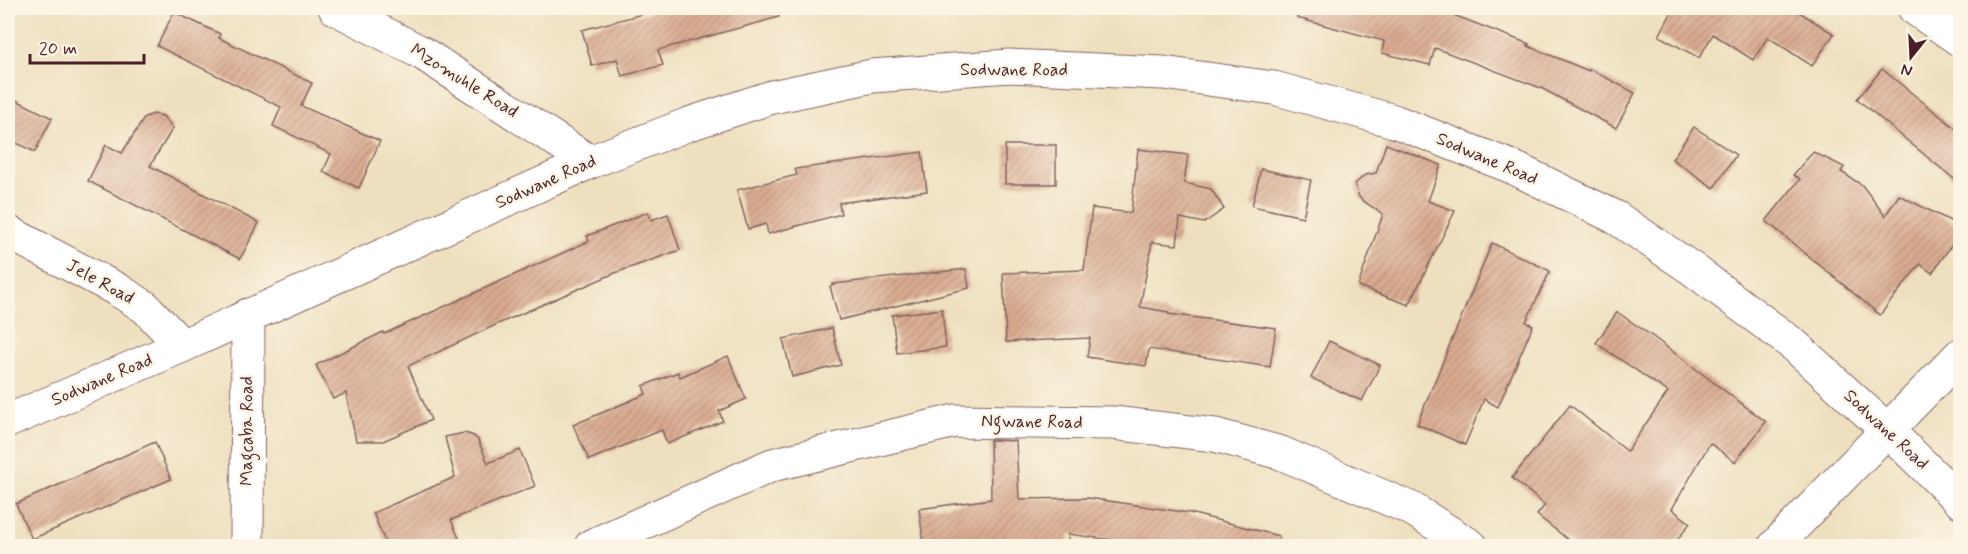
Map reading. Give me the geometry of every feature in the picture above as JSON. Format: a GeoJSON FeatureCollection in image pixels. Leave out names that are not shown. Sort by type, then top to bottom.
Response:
{"type":"FeatureCollection","features":[{"type":"Feature","properties":{"kind":"street","name":"Mzomuhle Road"},"geometry":{"type":"LineString","coordinates":[[335,8],[422,52],[590,162]]}},
{"type":"Feature","properties":{"kind":"street"},"geometry":{"type":"LineString","coordinates":[[1914,8],[1960,40]]}},
{"type":"Feature","properties":{"kind":"street","name":"Sodwane Road"},"geometry":{"type":"LineString","coordinates":[[8,421],[182,346],[590,162],[689,124],[772,98],[872,76],[1009,66],[1164,73],[1274,88],[1394,121],[1512,167],[1614,217],[1691,268],[1794,345],[1960,501]]}},
{"type":"Feature","properties":{"kind":"street","name":"Jele Road"},"geometry":{"type":"LineString","coordinates":[[8,232],[118,290],[145,307],[182,346]]}},
{"type":"Feature","properties":{"kind":"street","name":"Magcaba Road"},"geometry":{"type":"LineString","coordinates":[[247,546],[248,315]]}},
{"type":"Feature","properties":{"kind":"street"},"geometry":{"type":"LineString","coordinates":[[1775,546],[1960,355]]}},
{"type":"Feature","properties":{"kind":"street","name":"Ngwane Road"},"geometry":{"type":"LineString","coordinates":[[591,546],[772,465],[956,421],[1113,423],[1215,435],[1281,453],[1412,509],[1471,546]]}},
{"type":"Feature","properties":{"kind":"building"},"geometry":{"type":"Polygon","coordinates":[[[665,8],[778,8],[779,17],[658,50],[663,65],[622,76],[617,59],[592,66],[582,30],[665,8]]]}},
{"type":"Feature","properties":{"kind":"building"},"geometry":{"type":"Polygon","coordinates":[[[1298,8],[1427,8],[1451,14],[1529,44],[1528,46],[1589,71],[1590,69],[1635,93],[1616,128],[1541,88],[1435,48],[1430,65],[1382,53],[1384,41],[1297,18],[1298,8]]]}},
{"type":"Feature","properties":{"kind":"building"},"geometry":{"type":"Polygon","coordinates":[[[1674,8],[1793,8],[1834,34],[1812,66],[1768,37],[1753,60],[1713,34],[1699,58],[1659,36],[1674,8]]]}},
{"type":"Feature","properties":{"kind":"building"},"geometry":{"type":"Polygon","coordinates":[[[174,12],[220,34],[219,38],[312,83],[301,106],[380,141],[359,188],[323,172],[331,154],[273,126],[281,107],[157,46],[174,12]]]}},
{"type":"Feature","properties":{"kind":"building"},"geometry":{"type":"Polygon","coordinates":[[[1882,69],[1960,132],[1960,184],[1857,99],[1882,69]]]}},
{"type":"Feature","properties":{"kind":"building"},"geometry":{"type":"Polygon","coordinates":[[[8,96],[52,118],[35,152],[8,139],[8,96]]]}},
{"type":"Feature","properties":{"kind":"building"},"geometry":{"type":"Polygon","coordinates":[[[154,114],[163,116],[173,128],[150,166],[259,223],[240,259],[88,181],[106,145],[122,153],[145,117],[154,114]]]}},
{"type":"Feature","properties":{"kind":"building"},"geometry":{"type":"Polygon","coordinates":[[[1694,127],[1736,155],[1714,188],[1672,159],[1694,127]]]}},
{"type":"Feature","properties":{"kind":"building"},"geometry":{"type":"Polygon","coordinates":[[[1386,144],[1441,165],[1428,201],[1455,211],[1409,305],[1358,286],[1383,214],[1359,197],[1355,184],[1365,175],[1376,173],[1386,144]]]}},
{"type":"Feature","properties":{"kind":"building"},"geometry":{"type":"Polygon","coordinates":[[[1005,145],[1056,145],[1056,184],[1005,184],[1005,145]]]}},
{"type":"Feature","properties":{"kind":"building"},"geometry":{"type":"Polygon","coordinates":[[[1138,149],[1188,155],[1184,183],[1211,189],[1224,209],[1204,223],[1180,218],[1177,245],[1152,242],[1140,307],[1168,312],[1168,314],[1276,328],[1270,367],[1149,349],[1146,366],[1087,357],[1090,338],[1006,342],[1003,273],[1084,270],[1092,208],[1131,213],[1138,149]]]}},
{"type":"Feature","properties":{"kind":"building"},"geometry":{"type":"Polygon","coordinates":[[[922,152],[927,191],[839,203],[841,214],[768,234],[766,224],[748,229],[737,190],[797,175],[795,169],[922,152]]]}},
{"type":"Feature","properties":{"kind":"building"},"geometry":{"type":"Polygon","coordinates":[[[1813,152],[1844,167],[1841,172],[1862,185],[1885,216],[1899,195],[1960,226],[1960,233],[1932,273],[1920,264],[1880,315],[1766,221],[1800,179],[1793,175],[1813,152]]]}},
{"type":"Feature","properties":{"kind":"building"},"geometry":{"type":"Polygon","coordinates":[[[1261,169],[1311,180],[1303,217],[1252,206],[1261,169]]]}},
{"type":"Feature","properties":{"kind":"building"},"geometry":{"type":"Polygon","coordinates":[[[648,212],[651,220],[668,214],[680,250],[615,273],[408,366],[431,420],[383,441],[356,441],[346,393],[333,399],[316,365],[383,332],[384,334],[589,241],[587,236],[648,212]]]}},
{"type":"Feature","properties":{"kind":"building"},"geometry":{"type":"Polygon","coordinates":[[[1492,243],[1550,271],[1526,322],[1533,325],[1498,407],[1484,399],[1465,445],[1417,424],[1492,243]]]}},
{"type":"Feature","properties":{"kind":"building"},"geometry":{"type":"Polygon","coordinates":[[[966,269],[969,288],[839,320],[830,286],[833,284],[966,269]]]}},
{"type":"Feature","properties":{"kind":"building"},"geometry":{"type":"Polygon","coordinates":[[[942,309],[946,347],[897,353],[892,315],[942,309]]]}},
{"type":"Feature","properties":{"kind":"building"},"geometry":{"type":"Polygon","coordinates":[[[1617,312],[1766,422],[1735,462],[1710,443],[1672,509],[1690,523],[1673,546],[1576,546],[1537,515],[1545,505],[1512,478],[1570,405],[1627,451],[1668,392],[1596,343],[1617,312]]]}},
{"type":"Feature","properties":{"kind":"building"},"geometry":{"type":"Polygon","coordinates":[[[832,328],[841,365],[792,377],[783,339],[832,328]]]}},
{"type":"Feature","properties":{"kind":"building"},"geometry":{"type":"Polygon","coordinates":[[[1329,341],[1380,365],[1362,401],[1311,378],[1329,341]]]}},
{"type":"Feature","properties":{"kind":"building"},"geometry":{"type":"Polygon","coordinates":[[[728,356],[746,399],[719,411],[723,421],[667,444],[662,430],[589,460],[573,425],[646,394],[643,386],[678,372],[680,377],[728,356]]]}},
{"type":"Feature","properties":{"kind":"building"},"geometry":{"type":"Polygon","coordinates":[[[464,433],[478,440],[488,463],[520,450],[535,486],[451,520],[459,538],[440,546],[387,546],[373,513],[455,477],[445,437],[464,433]]]}},
{"type":"Feature","properties":{"kind":"building"},"geometry":{"type":"Polygon","coordinates":[[[990,440],[1016,441],[1019,499],[1088,498],[1190,513],[1279,536],[1278,546],[1158,546],[1068,534],[1069,546],[992,546],[992,539],[924,546],[919,509],[991,499],[990,440]]]}},
{"type":"Feature","properties":{"kind":"building"},"geometry":{"type":"Polygon","coordinates":[[[155,442],[171,479],[32,539],[16,504],[155,442]]]}}]}
